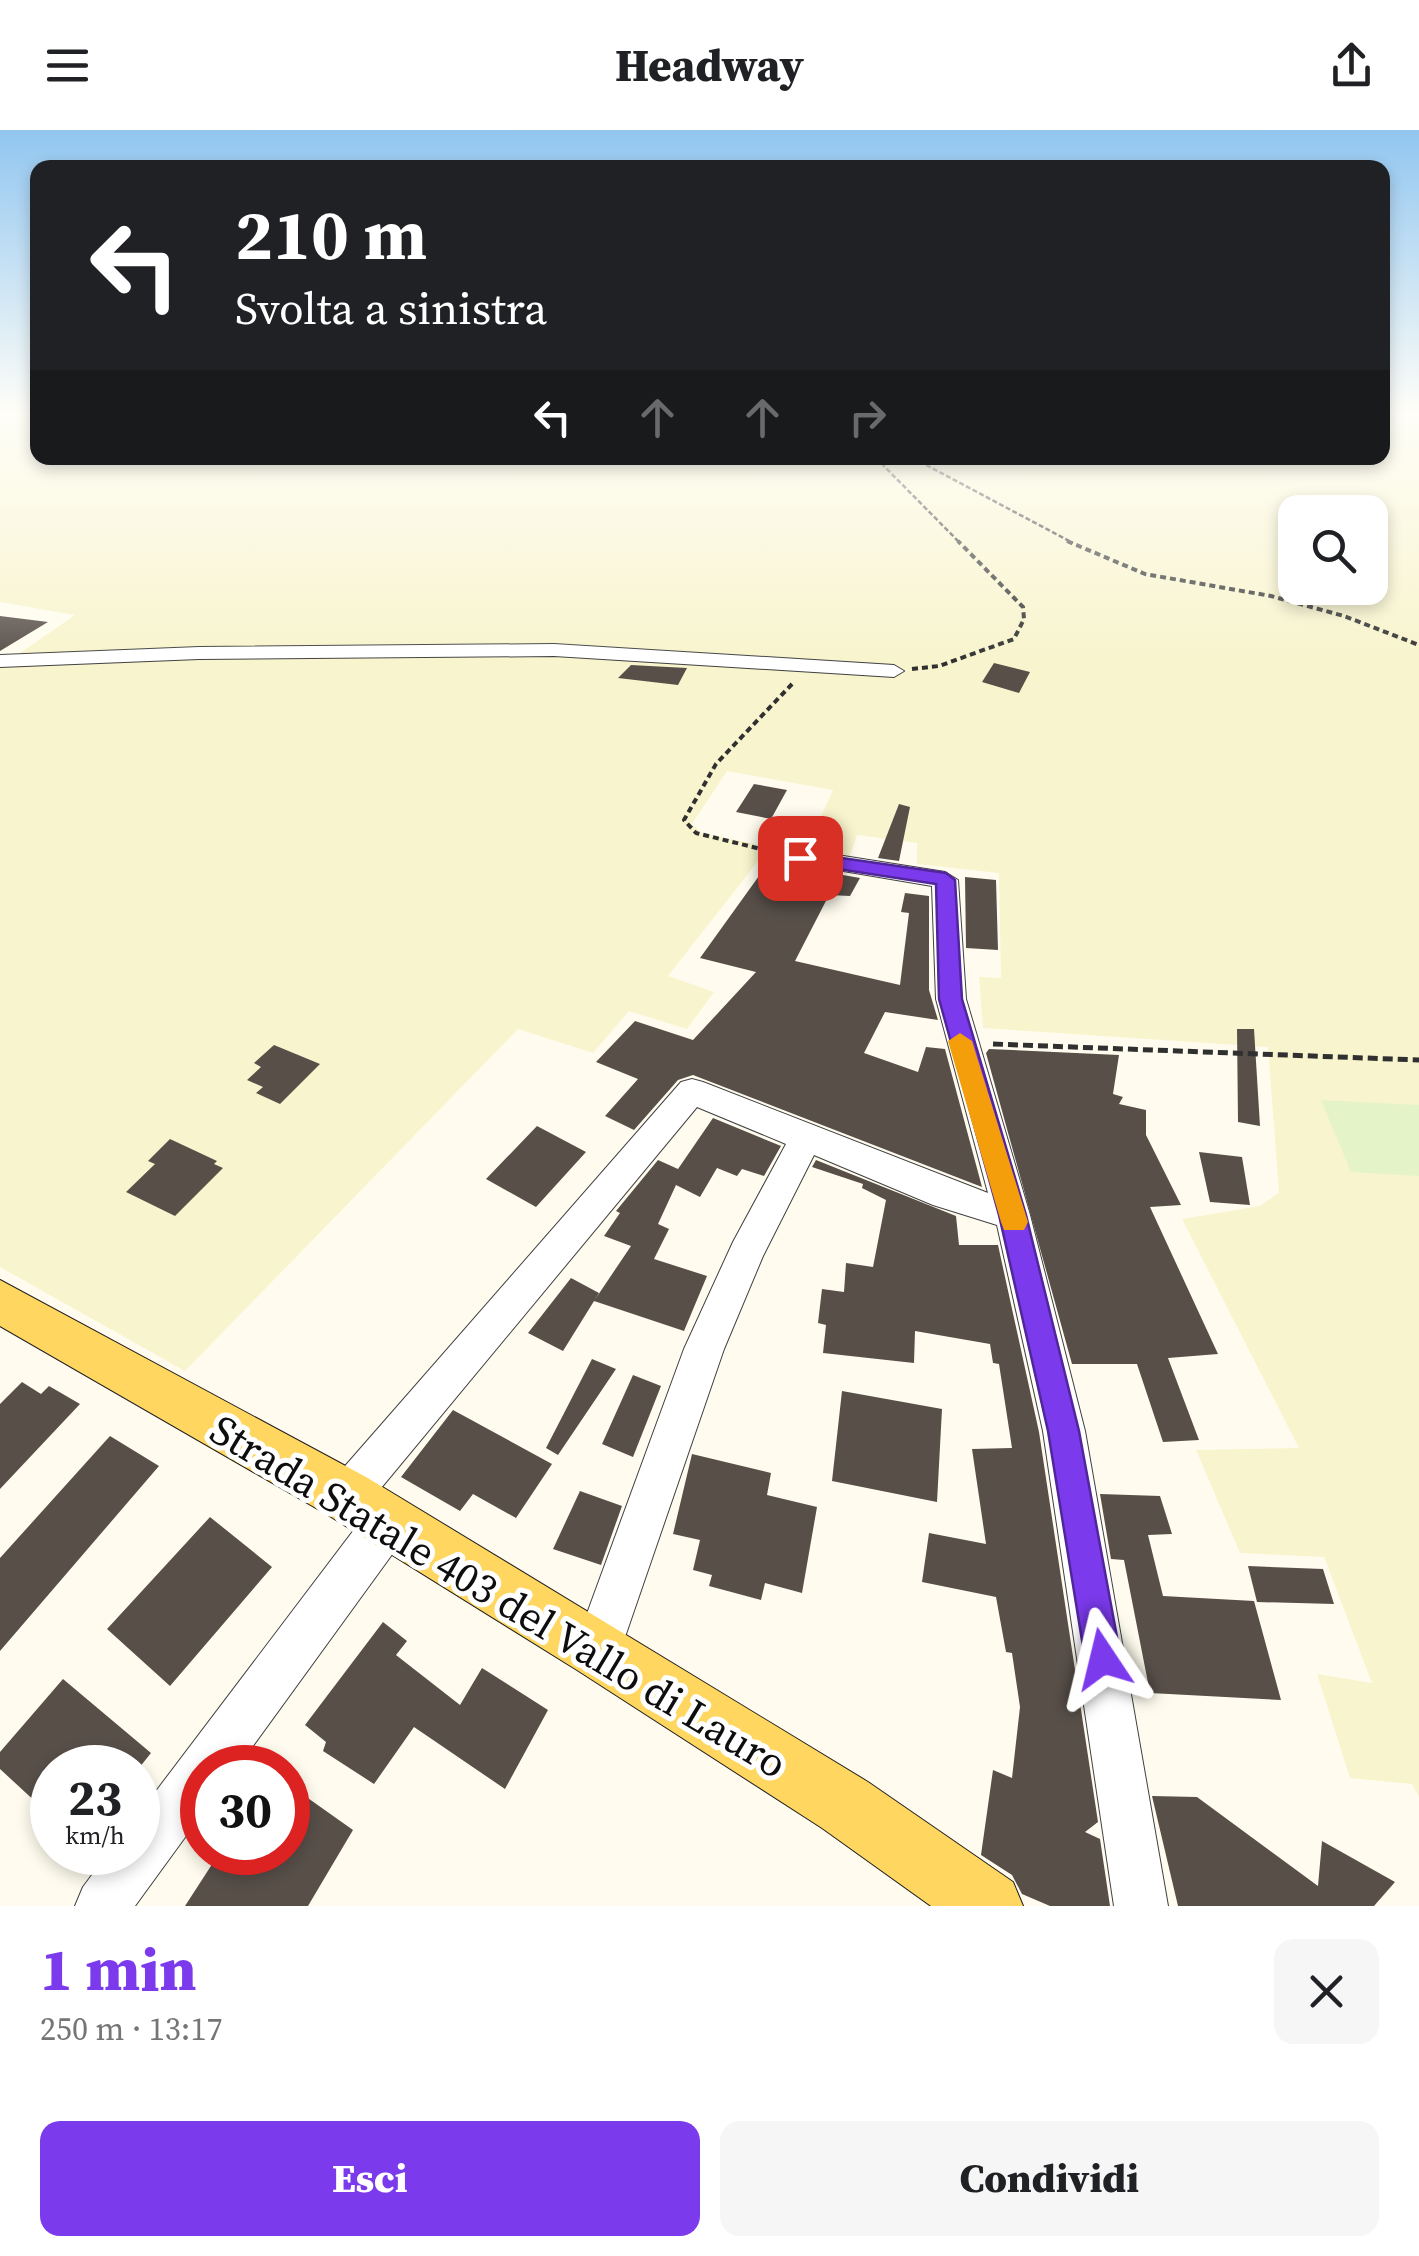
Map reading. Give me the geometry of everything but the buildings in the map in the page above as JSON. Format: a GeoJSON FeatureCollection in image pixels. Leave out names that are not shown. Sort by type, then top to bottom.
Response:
{"type":"FeatureCollection","features":[{"type":"Feature","properties":{"kind":"main road","name":"Strada Statale 403 del Vallo di Lauro"},"geometry":{"type":"LineString","coordinates":[[0,1301],[368,1509],[598,1649],[845,1805],[989,1906]]}},
{"type":"Feature","properties":{"kind":"street"},"geometry":{"type":"LineString","coordinates":[[0,662],[199,653],[536,650],[894,671]]}},
{"type":"Feature","properties":{"kind":"street"},"geometry":{"type":"LineString","coordinates":[[800,858],[946,880],[950,999],[1012,1215],[1064,1431],[1142,1906]]}},
{"type":"Feature","properties":{"kind":"street"},"geometry":{"type":"LineString","coordinates":[[220,1745],[368,1509],[692,1091],[945,1195],[1012,1215]]}},
{"type":"Feature","properties":{"kind":"street"},"geometry":{"type":"LineString","coordinates":[[598,1649],[704,1349],[746,1254],[806,1138]]}},
{"type":"Feature","properties":{"kind":"street"},"geometry":{"type":"LineString","coordinates":[[102,1906],[180,1802]]}},
{"type":"Feature","properties":{"kind":"path"},"geometry":{"type":"LineString","coordinates":[[894,671],[938,666],[980,654],[1014,639],[1024,619],[1023,607],[914,497]]}},
{"type":"Feature","properties":{"kind":"path"},"geometry":{"type":"LineString","coordinates":[[984,497],[1060,538],[1145,574],[1270,596],[1344,616],[1419,645]]}},
{"type":"Feature","properties":{"kind":"path"},"geometry":{"type":"LineString","coordinates":[[800,858],[696,833],[684,820],[689,804],[723,760],[810,665]]}},
{"type":"Feature","properties":{"kind":"path"},"geometry":{"type":"LineString","coordinates":[[960,1043],[1419,1060]]}},
{"type":"Feature","properties":{"kind":"shaded area"},"geometry":{"type":"Polygon","coordinates":[[[0,497],[1278,497],[1278,605],[1388,605],[1388,497],[1419,497],[1419,1797],[1412,1784],[1350,1778],[1317,1674],[1372,1683],[1324,1557],[1240,1553],[1196,1450],[1299,1448],[1182,1219],[1260,1206],[1279,1193],[1268,1047],[983,1028],[979,977],[1001,978],[999,873],[917,864],[917,843],[857,835],[848,861],[823,856],[814,848],[814,832],[833,790],[727,771],[692,824],[702,833],[769,847],[668,976],[714,992],[687,1029],[629,1011],[593,1053],[518,1029],[185,1371],[0,1267],[0,667],[75,615],[0,602],[0,497]]]}},
{"type":"Feature","properties":{"kind":"green space"},"geometry":{"type":"Polygon","coordinates":[[[1321,1100],[1419,1105],[1419,1176],[1351,1172],[1321,1100]]]}},
{"type":"Feature","properties":{"kind":"slow traffic"},"geometry":{"type":"LineString","coordinates":[[960,1041],[1014,1222]]}},
{"type":"Feature","properties":{"kind":"route"},"geometry":{"type":"LineString","coordinates":[[800,858],[946,880],[950,999],[1012,1215],[1064,1431],[1103,1659]]}}]}
